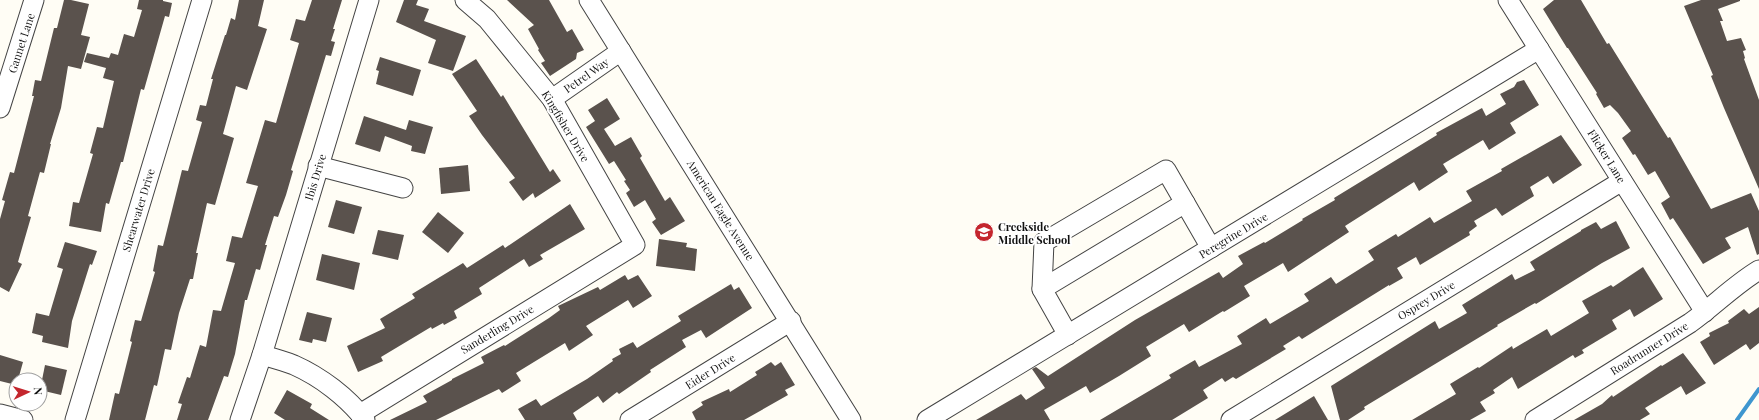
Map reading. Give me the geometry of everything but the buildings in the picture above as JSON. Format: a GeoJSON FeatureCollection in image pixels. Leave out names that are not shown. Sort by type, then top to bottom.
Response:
{"type":"FeatureCollection","features":[{"type":"Feature","properties":{"kind":"street","name":"Gannet Lane"},"geometry":{"type":"LineString","coordinates":[[0,108],[34,0]]}},
{"type":"Feature","properties":{"kind":"street","name":"Shearwater Drive"},"geometry":{"type":"LineString","coordinates":[[74,420],[202,0]]}},
{"type":"Feature","properties":{"kind":"street","name":"Ibis Drive"},"geometry":{"type":"LineString","coordinates":[[240,420],[262,355],[369,0]]}},
{"type":"Feature","properties":{"kind":"street","name":"Kingfisher Drive"},"geometry":{"type":"LineString","coordinates":[[465,0],[487,19],[552,99],[635,245]]}},
{"type":"Feature","properties":{"kind":"street","name":"American Eagle Avenue"},"geometry":{"type":"LineString","coordinates":[[589,0],[791,321],[851,420]]}},
{"type":"Feature","properties":{"kind":"street","name":"Flicker Lane"},"geometry":{"type":"LineString","coordinates":[[1508,0],[1705,312]]}},
{"type":"Feature","properties":{"kind":"street","name":"Peregrine Drive"},"geometry":{"type":"LineString","coordinates":[[927,420],[1539,49]]}},
{"type":"Feature","properties":{"kind":"street","name":"Petrel Way"},"geometry":{"type":"LineString","coordinates":[[552,99],[621,51]]}},
{"type":"Feature","properties":{"kind":"street"},"geometry":{"type":"LineString","coordinates":[[318,166],[402,188]]}},
{"type":"Feature","properties":{"kind":"street"},"geometry":{"type":"LineString","coordinates":[[1068,335],[1042,289],[1044,242],[1166,170],[1211,248]]}},
{"type":"Feature","properties":{"kind":"street","name":"Osprey Drive"},"geometry":{"type":"LineString","coordinates":[[1231,420],[1622,181]]}},
{"type":"Feature","properties":{"kind":"street"},"geometry":{"type":"LineString","coordinates":[[1042,289],[1185,203]]}},
{"type":"Feature","properties":{"kind":"street","name":"Sanderling Drive"},"geometry":{"type":"LineString","coordinates":[[362,417],[635,245]]}},
{"type":"Feature","properties":{"kind":"street","name":"Roadrunner Drive"},"geometry":{"type":"LineString","coordinates":[[1535,420],[1705,312],[1736,285],[1759,270]]}},
{"type":"Feature","properties":{"kind":"street","name":"Eider Drive"},"geometry":{"type":"LineString","coordinates":[[630,420],[791,321]]}},
{"type":"Feature","properties":{"kind":"street"},"geometry":{"type":"LineString","coordinates":[[262,355],[294,365],[317,377],[336,391],[362,417]]}},
{"type":"Feature","properties":{"kind":"street"},"geometry":{"type":"LineString","coordinates":[[0,414],[23,420]]}},
{"type":"Feature","properties":{"kind":"waterway"},"geometry":{"type":"LineString","coordinates":[[1737,420],[1759,389]]}},
{"type":"Feature","properties":{"kind":"place","name":"Creekside Middle School"},"geometry":{"type":"Point","coordinates":[984,232]}}]}
